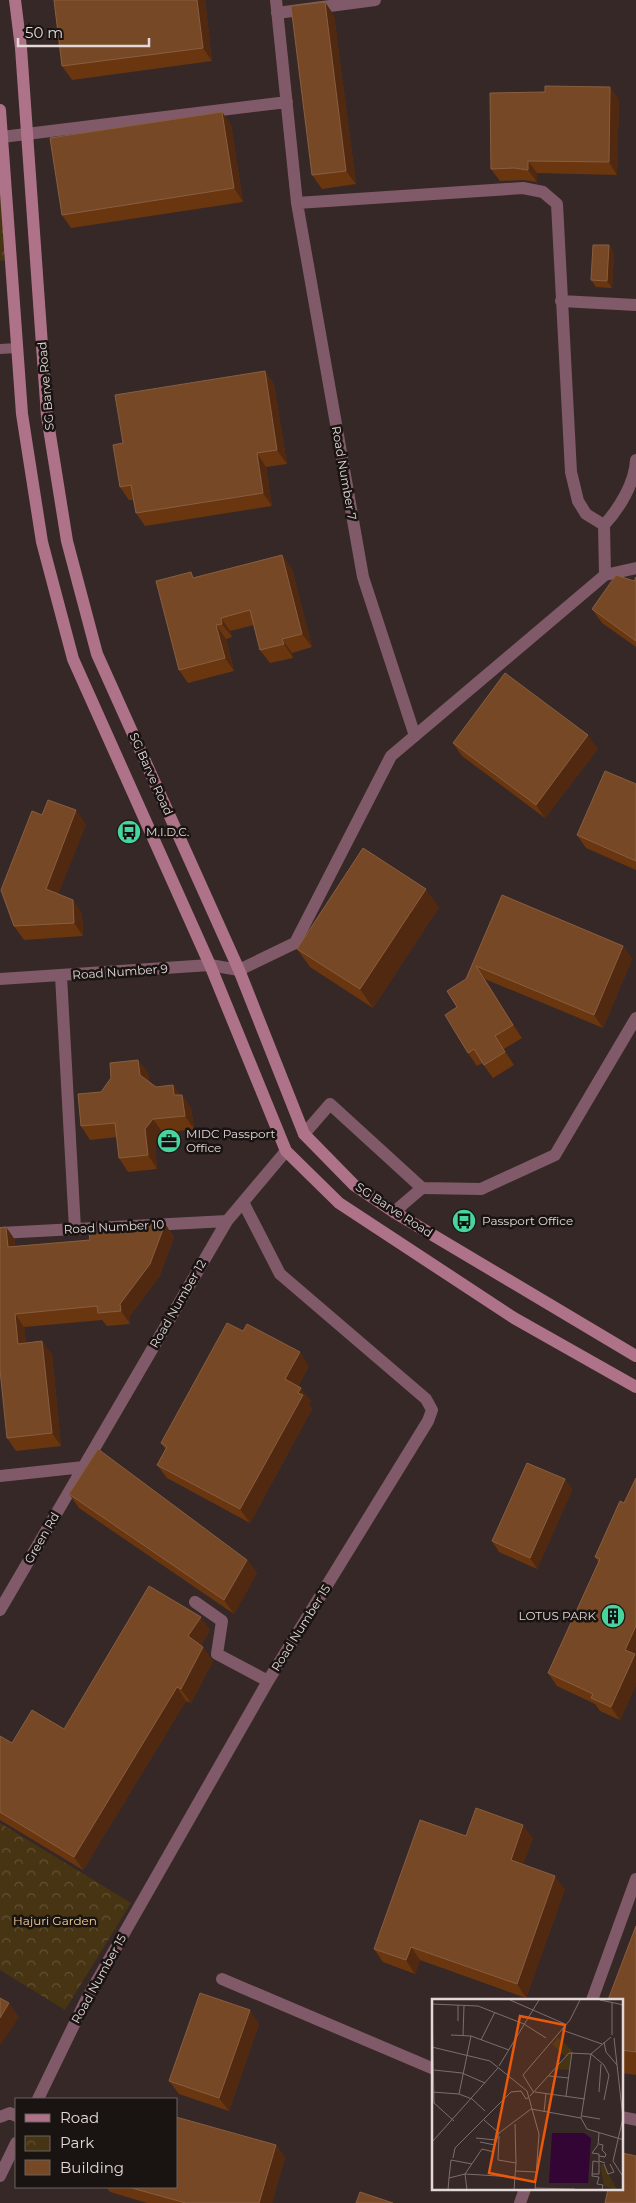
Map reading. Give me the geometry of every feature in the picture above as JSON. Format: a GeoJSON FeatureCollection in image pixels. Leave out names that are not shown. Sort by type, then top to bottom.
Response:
{"type":"FeatureCollection","features":[{"type":"Feature","properties":{"kind":"main road","name":"SG Barve Road"},"geometry":{"type":"LineString","coordinates":[[15,0],[21,48],[47,416],[67,541],[97,654],[239,970],[304,1134],[354,1185],[394,1212],[636,1356]]}},
{"type":"Feature","properties":{"kind":"main road","name":"SG Barve Road"},"geometry":{"type":"LineString","coordinates":[[0,110],[22,414],[42,542],[73,659],[210,965],[286,1151],[339,1203],[514,1318],[636,1387]]}},
{"type":"Feature","properties":{"kind":"street"},"geometry":{"type":"LineString","coordinates":[[276,6],[375,0]]}},
{"type":"Feature","properties":{"kind":"street","name":"Road Number 7"},"geometry":{"type":"LineString","coordinates":[[276,6],[297,203],[363,577],[415,736]]}},
{"type":"Feature","properties":{"kind":"street"},"geometry":{"type":"LineString","coordinates":[[2,137],[287,102]]}},
{"type":"Feature","properties":{"kind":"street"},"geometry":{"type":"LineString","coordinates":[[297,203],[523,188],[543,192],[557,204],[571,472],[578,502],[586,514],[604,525]]}},
{"type":"Feature","properties":{"kind":"street"},"geometry":{"type":"LineString","coordinates":[[561,301],[636,305]]}},
{"type":"Feature","properties":{"kind":"street"},"geometry":{"type":"LineString","coordinates":[[605,575],[604,525],[617,512],[636,469],[636,460]]}},
{"type":"Feature","properties":{"kind":"street"},"geometry":{"type":"LineString","coordinates":[[239,970],[295,943],[391,756],[605,575],[636,568]]}},
{"type":"Feature","properties":{"kind":"street","name":"Road Number 9"},"geometry":{"type":"LineString","coordinates":[[0,979],[210,965],[239,970]]}},
{"type":"Feature","properties":{"kind":"street"},"geometry":{"type":"LineString","coordinates":[[61,976],[75,1229]]}},
{"type":"Feature","properties":{"kind":"street"},"geometry":{"type":"LineString","coordinates":[[304,1134],[330,1104],[422,1188],[481,1189],[555,1155],[636,1018]]}},
{"type":"Feature","properties":{"kind":"street","name":"Road Number 12"},"geometry":{"type":"LineString","coordinates":[[84,1467],[227,1221],[286,1151]]}},
{"type":"Feature","properties":{"kind":"street"},"geometry":{"type":"LineString","coordinates":[[394,1212],[422,1188]]}},
{"type":"Feature","properties":{"kind":"street","name":"Road Number 15"},"geometry":{"type":"LineString","coordinates":[[38,2098],[86,2000],[268,1681],[428,1421],[432,1410],[426,1399],[280,1274],[243,1202]]}},
{"type":"Feature","properties":{"kind":"street","name":"Road Number 10"},"geometry":{"type":"LineString","coordinates":[[0,1233],[227,1221]]}},
{"type":"Feature","properties":{"kind":"street"},"geometry":{"type":"LineString","coordinates":[[0,1476],[84,1467]]}},
{"type":"Feature","properties":{"kind":"street","name":"Green Rd"},"geometry":{"type":"LineString","coordinates":[[0,1610],[84,1467]]}},
{"type":"Feature","properties":{"kind":"street"},"geometry":{"type":"LineString","coordinates":[[195,1602],[222,1620],[217,1654],[268,1681]]}},
{"type":"Feature","properties":{"kind":"street"},"geometry":{"type":"LineString","coordinates":[[592,1999],[636,1879]]}},
{"type":"Feature","properties":{"kind":"street"},"geometry":{"type":"LineString","coordinates":[[222,1979],[432,2068]]}},
{"type":"Feature","properties":{"kind":"street"},"geometry":{"type":"LineString","coordinates":[[0,2117],[10,2113],[15,2116]]}},
{"type":"Feature","properties":{"kind":"street"},"geometry":{"type":"LineString","coordinates":[[0,2176],[15,2145]]}},
{"type":"Feature","properties":{"kind":"street"},"geometry":{"type":"LineString","coordinates":[[520,2203],[525,2190]]}},
{"type":"Feature","properties":{"kind":"lane"},"geometry":{"type":"LineString","coordinates":[[0,349],[17,348]]}},
{"type":"Feature","properties":{"kind":"green space"},"geometry":{"type":"Polygon","coordinates":[[[0,166],[6,260],[0,261],[0,166]]]}},
{"type":"Feature","properties":{"kind":"green space","name":"Hajuri Garden"},"geometry":{"type":"Polygon","coordinates":[[[0,1823],[131,1903],[65,2010],[0,1970],[0,1823]]]}},
{"type":"Feature","properties":{"kind":"building"},"geometry":{"type":"Polygon","coordinates":[[[54,0],[197,0],[203,48],[62,66],[54,0]]]}},
{"type":"Feature","properties":{"kind":"building"},"geometry":{"type":"Polygon","coordinates":[[[325,2],[346,171],[312,175],[291,6],[325,2]]]}},
{"type":"Feature","properties":{"kind":"building"},"geometry":{"type":"Polygon","coordinates":[[[545,86],[610,87],[609,162],[528,161],[528,170],[514,168],[491,169],[490,93],[545,92],[545,86]]]}},
{"type":"Feature","properties":{"kind":"building"},"geometry":{"type":"Polygon","coordinates":[[[222,112],[234,188],[62,215],[50,138],[222,112]]]}},
{"type":"Feature","properties":{"kind":"building"},"geometry":{"type":"Polygon","coordinates":[[[593,245],[609,245],[607,281],[591,280],[593,245]]]}},
{"type":"Feature","properties":{"kind":"building"},"geometry":{"type":"Polygon","coordinates":[[[265,371],[277,450],[257,453],[263,493],[136,513],[131,485],[120,487],[113,445],[123,443],[115,395],[265,371]]]}},
{"type":"Feature","properties":{"kind":"building"},"geometry":{"type":"Polygon","coordinates":[[[282,555],[302,634],[282,639],[284,644],[260,650],[250,610],[221,618],[222,624],[216,625],[225,658],[179,670],[156,581],[191,572],[193,578],[282,555]]]}},
{"type":"Feature","properties":{"kind":"building"},"geometry":{"type":"Polygon","coordinates":[[[616,575],[634,581],[636,577],[636,641],[592,609],[616,575]]]}},
{"type":"Feature","properties":{"kind":"building"},"geometry":{"type":"Polygon","coordinates":[[[505,673],[588,735],[536,805],[453,743],[505,673]]]}},
{"type":"Feature","properties":{"kind":"building"},"geometry":{"type":"Polygon","coordinates":[[[605,771],[636,784],[636,861],[577,835],[605,771]]]}},
{"type":"Feature","properties":{"kind":"building"},"geometry":{"type":"Polygon","coordinates":[[[48,800],[76,810],[46,889],[73,900],[74,923],[14,926],[1,890],[32,811],[42,815],[48,800]]]}},
{"type":"Feature","properties":{"kind":"building"},"geometry":{"type":"Polygon","coordinates":[[[363,848],[426,889],[360,989],[297,949],[363,848]]]}},
{"type":"Feature","properties":{"kind":"building"},"geometry":{"type":"Polygon","coordinates":[[[502,895],[623,946],[594,1015],[476,966],[513,1025],[495,1036],[505,1052],[484,1065],[474,1049],[468,1053],[445,1015],[457,1007],[447,991],[466,979],[502,895]]]}},
{"type":"Feature","properties":{"kind":"building"},"geometry":{"type":"Polygon","coordinates":[[[138,1060],[140,1075],[156,1087],[173,1085],[174,1095],[182,1095],[185,1116],[153,1119],[145,1129],[148,1155],[119,1158],[115,1123],[81,1126],[78,1094],[101,1092],[111,1078],[110,1063],[138,1060]]]}},
{"type":"Feature","properties":{"kind":"building"},"geometry":{"type":"Polygon","coordinates":[[[165,1224],[150,1264],[120,1304],[121,1311],[98,1313],[97,1306],[15,1314],[18,1344],[42,1341],[52,1433],[7,1438],[0,1370],[0,1228],[6,1227],[8,1247],[90,1240],[89,1233],[165,1224]]]}},
{"type":"Feature","properties":{"kind":"building"},"geometry":{"type":"Polygon","coordinates":[[[227,1323],[243,1331],[247,1324],[300,1352],[285,1379],[301,1388],[298,1393],[303,1395],[240,1509],[157,1465],[167,1447],[161,1443],[227,1323]]]}},
{"type":"Feature","properties":{"kind":"building"},"geometry":{"type":"Polygon","coordinates":[[[98,1449],[247,1560],[224,1600],[69,1494],[98,1449]]]}},
{"type":"Feature","properties":{"kind":"building"},"geometry":{"type":"Polygon","coordinates":[[[527,1463],[565,1479],[530,1558],[492,1541],[527,1463]]]}},
{"type":"Feature","properties":{"kind":"building","name":"LOTUS PARK"},"geometry":{"type":"Polygon","coordinates":[[[636,1478],[636,1626],[625,1650],[635,1654],[611,1707],[591,1698],[593,1694],[548,1673],[600,1559],[595,1557],[620,1501],[624,1503],[636,1478]]]}},
{"type":"Feature","properties":{"kind":"building"},"geometry":{"type":"Polygon","coordinates":[[[149,1586],[201,1617],[188,1636],[203,1647],[181,1689],[177,1687],[74,1857],[0,1812],[0,1736],[12,1743],[32,1710],[64,1729],[149,1586]]]}},
{"type":"Feature","properties":{"kind":"building"},"geometry":{"type":"Polygon","coordinates":[[[476,1808],[523,1825],[511,1860],[555,1876],[517,1984],[411,1947],[406,1960],[374,1949],[420,1820],[466,1836],[476,1808]]]}},
{"type":"Feature","properties":{"kind":"building"},"geometry":{"type":"Polygon","coordinates":[[[636,1926],[636,2052],[624,2050],[624,1999],[608,1999],[636,1926]]]}},
{"type":"Feature","properties":{"kind":"building"},"geometry":{"type":"Polygon","coordinates":[[[200,1993],[250,2010],[219,2098],[169,2081],[200,1993]]]}},
{"type":"Feature","properties":{"kind":"building"},"geometry":{"type":"Polygon","coordinates":[[[0,1998],[9,2003],[0,2018],[0,1998]]]}},
{"type":"Feature","properties":{"kind":"building"},"geometry":{"type":"Polygon","coordinates":[[[178,2118],[276,2145],[259,2203],[186,2203],[132,2188],[178,2188],[178,2118]]]}},
{"type":"Feature","properties":{"kind":"building"},"geometry":{"type":"Polygon","coordinates":[[[624,2153],[636,2156],[636,2203],[605,2203],[608,2190],[624,2190],[624,2153]]]}},
{"type":"Feature","properties":{"kind":"building"},"geometry":{"type":"Polygon","coordinates":[[[360,2192],[393,2203],[356,2203],[360,2192]]]}},
{"type":"Feature","properties":{"kind":"place","name":"M.I.D.C."},"geometry":{"type":"Point","coordinates":[129,832]}},
{"type":"Feature","properties":{"kind":"place","name":"MIDC Passport Office"},"geometry":{"type":"Point","coordinates":[169,1141]}},
{"type":"Feature","properties":{"kind":"place","name":"Passport Office"},"geometry":{"type":"Point","coordinates":[464,1221]}},
{"type":"Feature","properties":{"kind":"place","name":"LOTUS PARK"},"geometry":{"type":"Point","coordinates":[613,1616]}}]}
